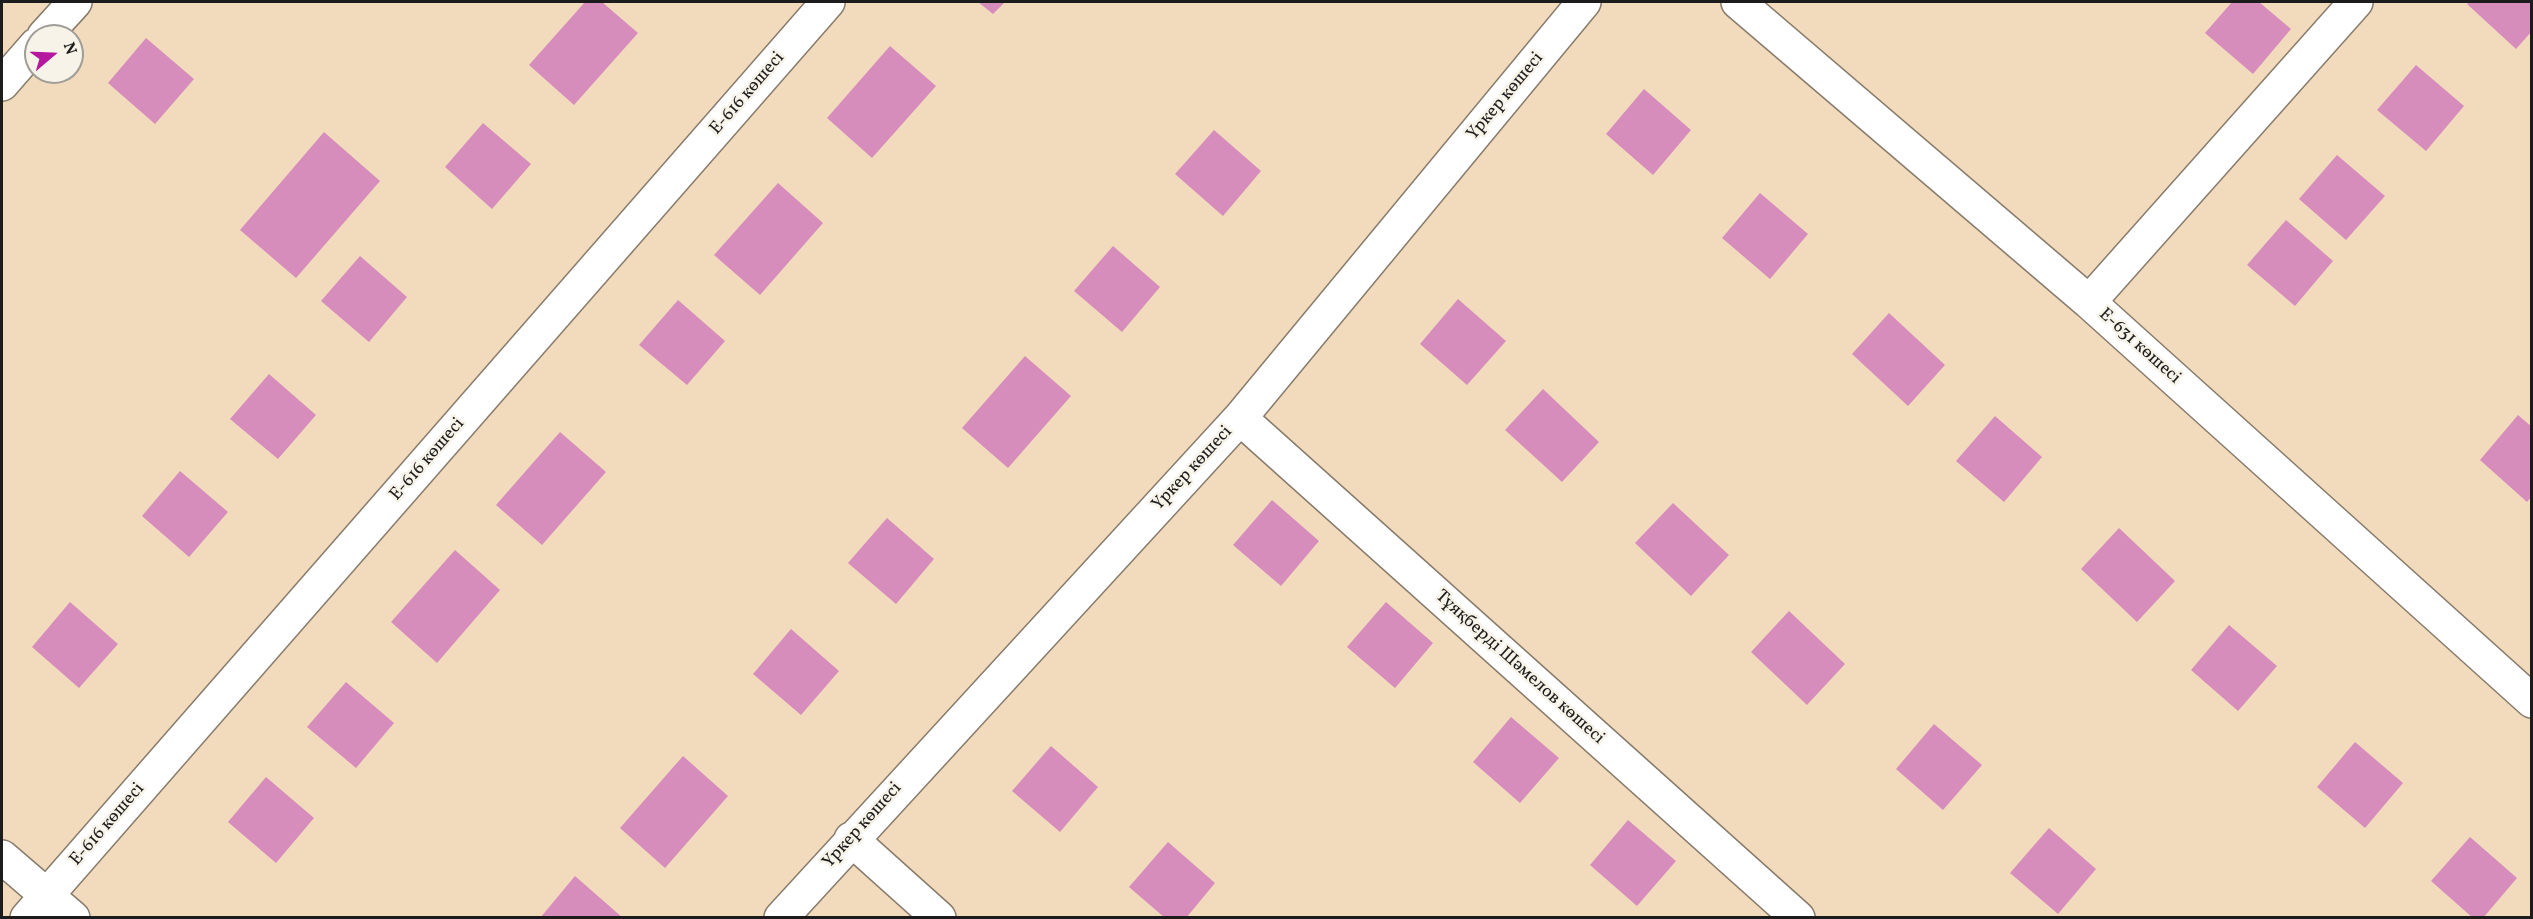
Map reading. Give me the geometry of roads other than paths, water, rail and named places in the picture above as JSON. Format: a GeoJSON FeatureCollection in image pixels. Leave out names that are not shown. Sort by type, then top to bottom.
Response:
{"type":"FeatureCollection","features":[{"type":"Feature","properties":{"kind":"street"},"geometry":{"type":"LineString","coordinates":[[55,24],[75,2]]}},
{"type":"Feature","properties":{"kind":"street","name":"Е-616 көшесі"},"geometry":{"type":"LineString","coordinates":[[36,907],[828,2]]}},
{"type":"Feature","properties":{"kind":"street","name":"Үркер көшесі"},"geometry":{"type":"LineString","coordinates":[[781,918],[851,839],[1240,418],[1584,2]]}},
{"type":"Feature","properties":{"kind":"street","name":"Е-631 көшесі"},"geometry":{"type":"LineString","coordinates":[[1738,2],[2089,302],[2526,685]]}},
{"type":"Feature","properties":{"kind":"street"},"geometry":{"type":"LineString","coordinates":[[2089,302],[2356,2]]}},
{"type":"Feature","properties":{"kind":"street"},"geometry":{"type":"LineString","coordinates":[[2,84],[24,59]]}},
{"type":"Feature","properties":{"kind":"street","name":"Тұяқберді Шәмелов көшесі"},"geometry":{"type":"LineString","coordinates":[[1240,418],[1798,918]]}},
{"type":"Feature","properties":{"kind":"street"},"geometry":{"type":"LineString","coordinates":[[851,839],[939,918]]}},
{"type":"Feature","properties":{"kind":"street"},"geometry":{"type":"LineString","coordinates":[[2,857],[36,907],[73,918]]}}]}
